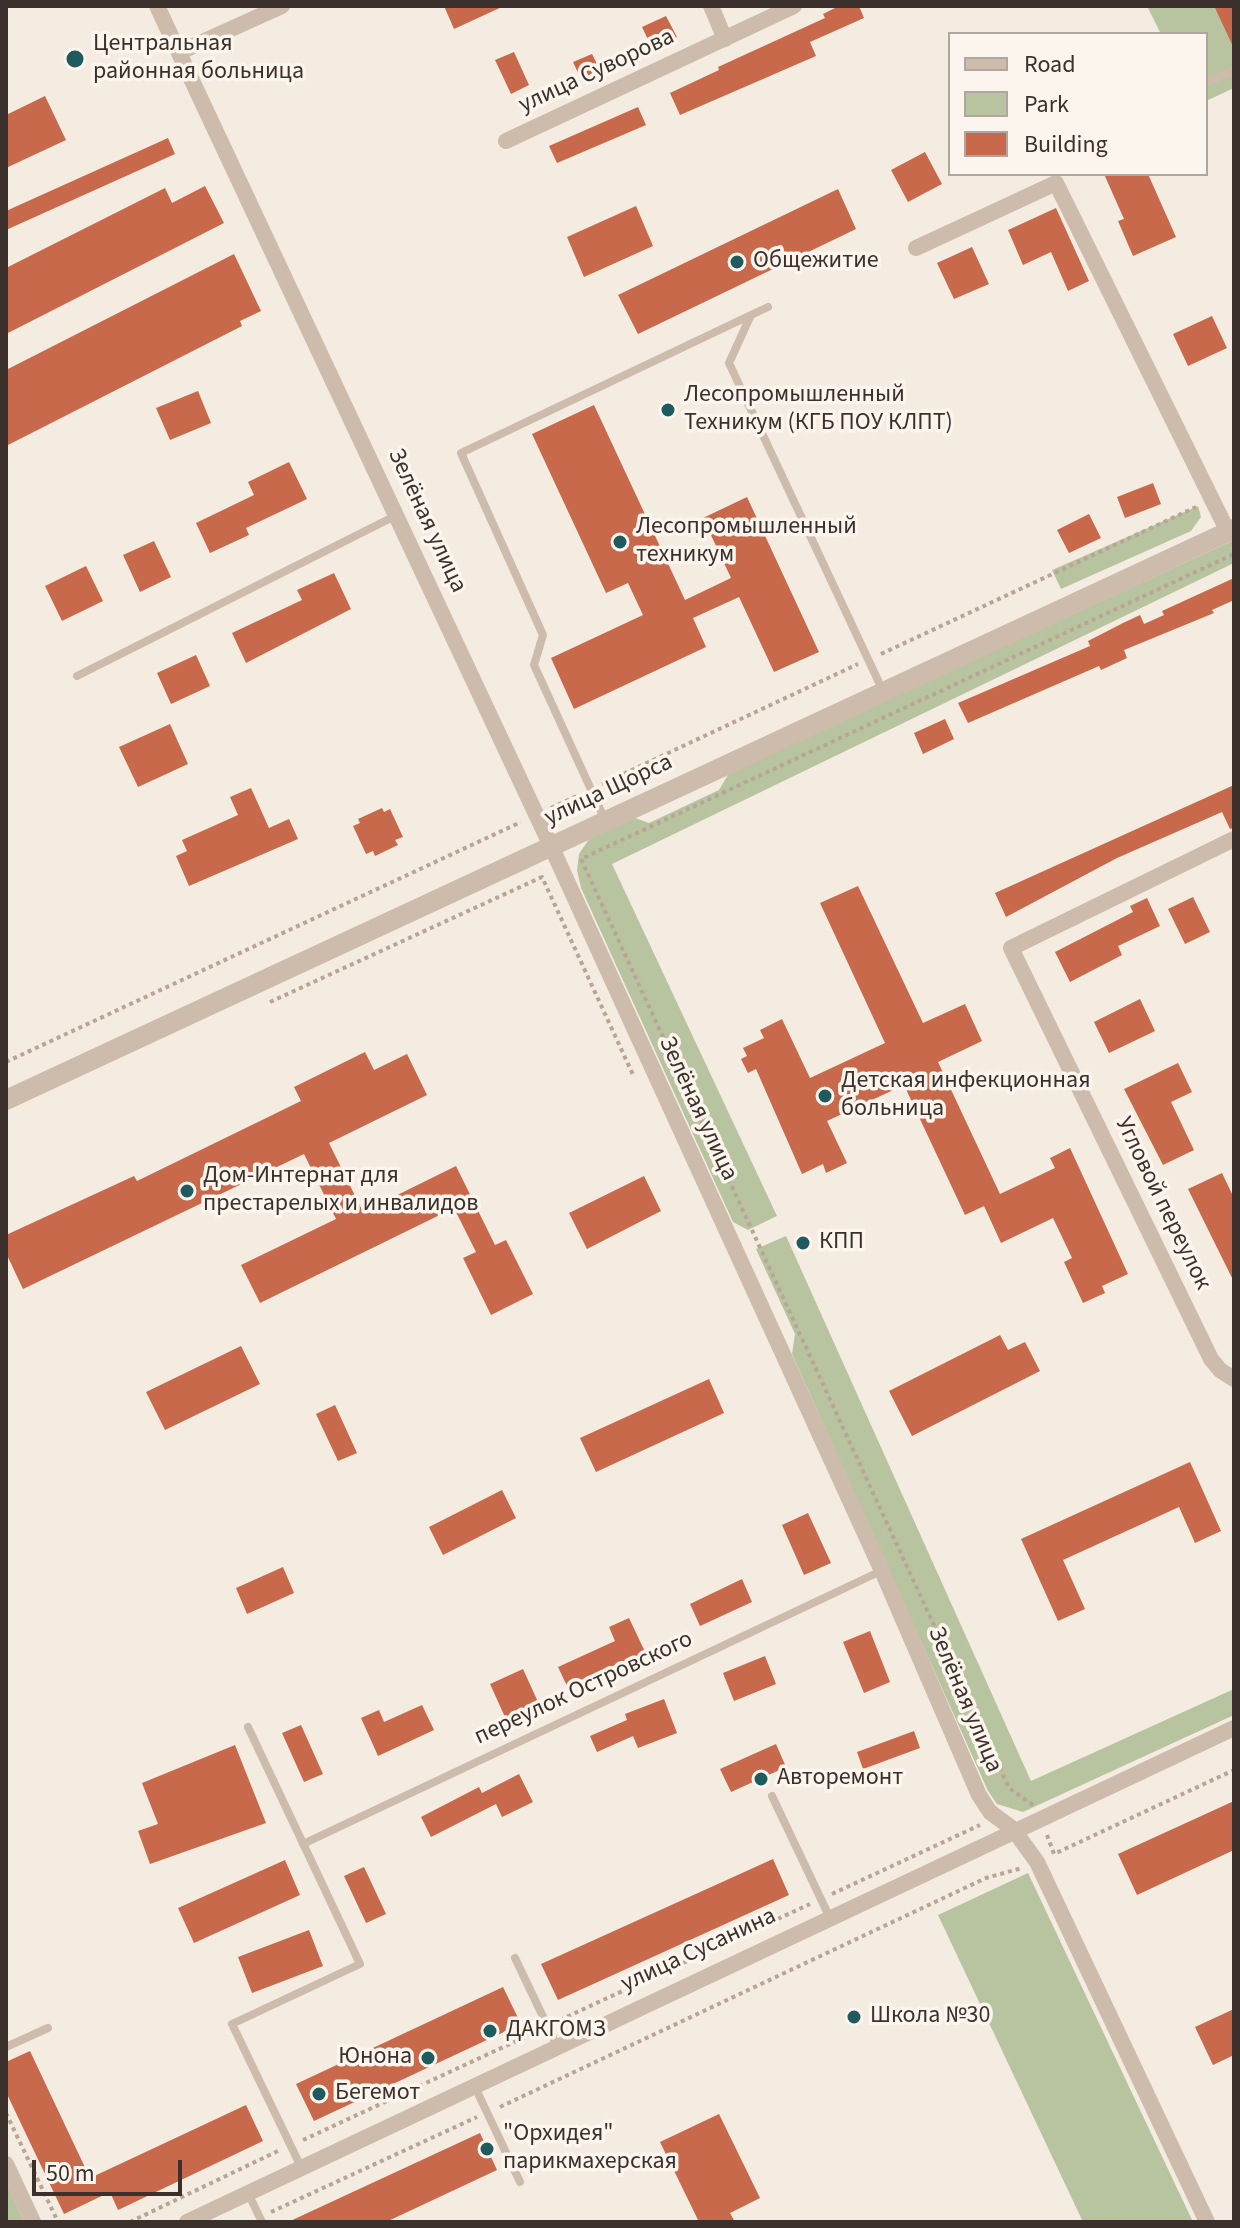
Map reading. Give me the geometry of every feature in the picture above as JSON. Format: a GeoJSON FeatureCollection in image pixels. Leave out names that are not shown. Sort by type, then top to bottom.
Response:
{"type":"FeatureCollection","features":[{"type":"Feature","properties":{"kind":"street","name":"Зелёная улица"},"geometry":{"type":"LineString","coordinates":[[157,6],[551,846],[882,1571],[979,1795],[997,1817],[1013,1829],[1037,1862],[1207,2222]]}},
{"type":"Feature","properties":{"kind":"street"},"geometry":{"type":"LineString","coordinates":[[180,52],[282,6]]}},
{"type":"Feature","properties":{"kind":"street"},"geometry":{"type":"LineString","coordinates":[[711,6],[725,39]]}},
{"type":"Feature","properties":{"kind":"street","name":"улица Суворова"},"geometry":{"type":"LineString","coordinates":[[506,141],[794,6]]}},
{"type":"Feature","properties":{"kind":"street"},"geometry":{"type":"LineString","coordinates":[[916,248],[1056,183],[1212,500],[1231,530]]}},
{"type":"Feature","properties":{"kind":"street","name":"улица Щорса"},"geometry":{"type":"LineString","coordinates":[[6,1100],[1231,530]]}},
{"type":"Feature","properties":{"kind":"street","name":"Угловой переулок"},"geometry":{"type":"LineString","coordinates":[[1234,839],[1011,948],[1211,1359],[1234,1379]]}},
{"type":"Feature","properties":{"kind":"street","name":"улица Сусанина"},"geometry":{"type":"LineString","coordinates":[[187,2222],[1013,1829],[1234,1728]]}},
{"type":"Feature","properties":{"kind":"street"},"geometry":{"type":"LineString","coordinates":[[6,2164],[33,2222]]}},
{"type":"Feature","properties":{"kind":"lane"},"geometry":{"type":"LineString","coordinates":[[1208,81],[1234,71]]}},
{"type":"Feature","properties":{"kind":"lane"},"geometry":{"type":"LineString","coordinates":[[605,821],[534,665],[543,635],[461,453],[768,307]]}},
{"type":"Feature","properties":{"kind":"lane"},"geometry":{"type":"LineString","coordinates":[[751,315],[729,363],[884,692]]}},
{"type":"Feature","properties":{"kind":"lane"},"geometry":{"type":"LineString","coordinates":[[77,676],[397,515]]}},
{"type":"Feature","properties":{"kind":"lane","name":"переулок Островского"},"geometry":{"type":"LineString","coordinates":[[303,1844],[882,1571]]}},
{"type":"Feature","properties":{"kind":"lane"},"geometry":{"type":"LineString","coordinates":[[248,1727],[360,1964],[232,2024],[301,2167]]}},
{"type":"Feature","properties":{"kind":"lane"},"geometry":{"type":"LineString","coordinates":[[772,1796],[829,1916]]}},
{"type":"Feature","properties":{"kind":"lane"},"geometry":{"type":"LineString","coordinates":[[515,1958],[557,2046]]}},
{"type":"Feature","properties":{"kind":"lane"},"geometry":{"type":"LineString","coordinates":[[6,2047],[48,2028]]}},
{"type":"Feature","properties":{"kind":"lane"},"geometry":{"type":"LineString","coordinates":[[474,2085],[520,2182]]}},
{"type":"Feature","properties":{"kind":"lane"},"geometry":{"type":"LineString","coordinates":[[248,2193],[261,2220]]}},
{"type":"Feature","properties":{"kind":"path"},"geometry":{"type":"LineString","coordinates":[[6,1062],[1212,500]]}},
{"type":"Feature","properties":{"kind":"path"},"geometry":{"type":"LineString","coordinates":[[1054,1854],[1032,1804],[1009,1788],[581,859],[1234,554]]}},
{"type":"Feature","properties":{"kind":"path"},"geometry":{"type":"LineString","coordinates":[[267,1003],[542,877]]}},
{"type":"Feature","properties":{"kind":"path"},"geometry":{"type":"LineString","coordinates":[[261,2220],[986,1878],[1037,1862],[1234,1770]]}},
{"type":"Feature","properties":{"kind":"path"},"geometry":{"type":"LineString","coordinates":[[130,2222],[997,1817]]}},
{"type":"Feature","properties":{"kind":"path"},"geometry":{"type":"LineString","coordinates":[[6,2113],[58,2222]]}},
{"type":"Feature","properties":{"kind":"green space"},"geometry":{"type":"Polygon","coordinates":[[[1147,6],[1214,6],[1234,49],[1234,88],[1208,100],[1208,32],[1160,32],[1147,6]]]}},
{"type":"Feature","properties":{"kind":"green space"},"geometry":{"type":"Polygon","coordinates":[[[1198,506],[1201,517],[1191,531],[1061,589],[1052,570],[1198,506]]]}},
{"type":"Feature","properties":{"kind":"green space"},"geometry":{"type":"Polygon","coordinates":[[[1234,540],[1234,563],[612,864],[777,1216],[748,1230],[733,1222],[581,888],[577,870],[579,854],[589,839],[635,818],[649,823],[719,790],[729,773],[1234,540]]]}},
{"type":"Feature","properties":{"kind":"green space"},"geometry":{"type":"Polygon","coordinates":[[[786,1236],[1031,1781],[1234,1689],[1234,1715],[1023,1812],[997,1804],[988,1791],[792,1354],[795,1334],[756,1249],[786,1236]]]}},
{"type":"Feature","properties":{"kind":"green space"},"geometry":{"type":"Polygon","coordinates":[[[1028,1873],[1193,2222],[1083,2222],[938,1915],[1028,1873]]]}},
{"type":"Feature","properties":{"kind":"green space"},"geometry":{"type":"Polygon","coordinates":[[[6,2182],[24,2222],[6,2222],[6,2182]]]}},
{"type":"Feature","properties":{"kind":"building"},"geometry":{"type":"Polygon","coordinates":[[[444,6],[504,6],[454,29],[444,6]]]}},
{"type":"Feature","properties":{"kind":"building"},"geometry":{"type":"Polygon","coordinates":[[[839,6],[859,6],[864,18],[810,42],[816,56],[680,115],[670,93],[719,70],[718,67],[825,18],[823,14],[839,6]]]}},
{"type":"Feature","properties":{"kind":"building"},"geometry":{"type":"Polygon","coordinates":[[[1214,6],[1234,6],[1234,49],[1214,6]]]}},
{"type":"Feature","properties":{"kind":"building"},"geometry":{"type":"Polygon","coordinates":[[[666,16],[677,37],[652,48],[642,27],[666,16]]]}},
{"type":"Feature","properties":{"kind":"building"},"geometry":{"type":"Polygon","coordinates":[[[514,52],[529,85],[511,94],[495,60],[514,52]]]}},
{"type":"Feature","properties":{"kind":"building"},"geometry":{"type":"Polygon","coordinates":[[[592,54],[600,70],[581,79],[573,62],[592,54]]]}},
{"type":"Feature","properties":{"kind":"building"},"geometry":{"type":"Polygon","coordinates":[[[45,96],[66,140],[6,168],[6,115],[45,96]]]}},
{"type":"Feature","properties":{"kind":"building"},"geometry":{"type":"Polygon","coordinates":[[[638,107],[646,125],[557,163],[549,146],[638,107]]]}},
{"type":"Feature","properties":{"kind":"building"},"geometry":{"type":"Polygon","coordinates":[[[168,138],[175,154],[6,230],[6,211],[168,138]]]}},
{"type":"Feature","properties":{"kind":"building"},"geometry":{"type":"Polygon","coordinates":[[[925,152],[942,184],[908,202],[891,170],[925,152]]]}},
{"type":"Feature","properties":{"kind":"building"},"geometry":{"type":"Polygon","coordinates":[[[1105,176],[1149,176],[1176,237],[1133,256],[1118,221],[1124,219],[1105,176]]]}},
{"type":"Feature","properties":{"kind":"building"},"geometry":{"type":"Polygon","coordinates":[[[205,186],[224,223],[6,334],[6,268],[165,188],[172,203],[205,186]]]}},
{"type":"Feature","properties":{"kind":"building","name":"Общежитие"},"geometry":{"type":"Polygon","coordinates":[[[838,189],[856,229],[638,334],[618,295],[838,189]]]}},
{"type":"Feature","properties":{"kind":"building"},"geometry":{"type":"Polygon","coordinates":[[[636,206],[653,246],[584,277],[567,237],[636,206]]]}},
{"type":"Feature","properties":{"kind":"building"},"geometry":{"type":"Polygon","coordinates":[[[1056,208],[1089,281],[1068,291],[1051,252],[1023,265],[1008,230],[1056,208]]]}},
{"type":"Feature","properties":{"kind":"building"},"geometry":{"type":"Polygon","coordinates":[[[972,247],[989,284],[954,299],[937,263],[972,247]]]}},
{"type":"Feature","properties":{"kind":"building"},"geometry":{"type":"Polygon","coordinates":[[[234,254],[261,311],[240,321],[242,326],[6,446],[6,370],[234,254]]]}},
{"type":"Feature","properties":{"kind":"building"},"geometry":{"type":"Polygon","coordinates":[[[1212,316],[1227,348],[1188,366],[1173,334],[1212,316]]]}},
{"type":"Feature","properties":{"kind":"building"},"geometry":{"type":"Polygon","coordinates":[[[198,391],[211,423],[170,440],[156,408],[198,391]]]}},
{"type":"Feature","properties":{"kind":"building","name":"Лесопромышленный техникум"},"geometry":{"type":"Polygon","coordinates":[[[594,405],[685,600],[731,578],[703,518],[747,497],[819,652],[774,672],[739,597],[693,618],[706,647],[574,709],[551,658],[643,615],[628,583],[606,593],[532,434],[594,405]]]}},
{"type":"Feature","properties":{"kind":"building"},"geometry":{"type":"Polygon","coordinates":[[[289,462],[307,499],[246,528],[249,535],[210,553],[196,523],[254,495],[248,482],[289,462]]]}},
{"type":"Feature","properties":{"kind":"building"},"geometry":{"type":"Polygon","coordinates":[[[1153,483],[1161,504],[1125,518],[1117,497],[1153,483]]]}},
{"type":"Feature","properties":{"kind":"building"},"geometry":{"type":"Polygon","coordinates":[[[1089,514],[1101,538],[1069,553],[1057,530],[1089,514]]]}},
{"type":"Feature","properties":{"kind":"building"},"geometry":{"type":"Polygon","coordinates":[[[154,541],[171,577],[140,592],[123,555],[154,541]]]}},
{"type":"Feature","properties":{"kind":"building"},"geometry":{"type":"Polygon","coordinates":[[[86,566],[103,601],[62,621],[45,586],[86,566]]]}},
{"type":"Feature","properties":{"kind":"building"},"geometry":{"type":"Polygon","coordinates":[[[334,573],[351,609],[246,663],[232,633],[302,600],[297,590],[334,573]]]}},
{"type":"Feature","properties":{"kind":"building"},"geometry":{"type":"Polygon","coordinates":[[[1234,578],[1234,600],[1212,610],[1214,613],[1124,650],[1127,658],[1101,670],[1099,666],[968,723],[958,703],[1090,646],[1088,641],[1140,615],[1144,624],[1164,615],[1162,611],[1234,578]]]}},
{"type":"Feature","properties":{"kind":"building"},"geometry":{"type":"Polygon","coordinates":[[[196,655],[210,686],[171,704],[157,673],[196,655]]]}},
{"type":"Feature","properties":{"kind":"building"},"geometry":{"type":"Polygon","coordinates":[[[945,719],[954,739],[923,754],[914,733],[945,719]]]}},
{"type":"Feature","properties":{"kind":"building"},"geometry":{"type":"Polygon","coordinates":[[[170,724],[188,764],[138,787],[119,747],[170,724]]]}},
{"type":"Feature","properties":{"kind":"building"},"geometry":{"type":"Polygon","coordinates":[[[1234,785],[1234,828],[1230,829],[1222,812],[1117,858],[1006,917],[995,893],[1234,785]]]}},
{"type":"Feature","properties":{"kind":"building"},"geometry":{"type":"Polygon","coordinates":[[[251,788],[269,828],[289,819],[298,839],[189,886],[176,856],[187,851],[182,840],[238,815],[230,797],[251,788]]]}},
{"type":"Feature","properties":{"kind":"building"},"geometry":{"type":"Polygon","coordinates":[[[382,808],[384,812],[390,809],[403,837],[395,840],[398,845],[375,856],[373,851],[366,854],[353,826],[360,823],[358,819],[382,808]]]}},
{"type":"Feature","properties":{"kind":"building","name":"Детская инфекционная больница"},"geometry":{"type":"Polygon","coordinates":[[[858,886],[923,1023],[965,1004],[982,1041],[938,1062],[1000,1194],[1055,1168],[1050,1158],[1070,1148],[1128,1274],[1102,1286],[1105,1293],[1083,1303],[1064,1262],[1072,1258],[1053,1218],[1001,1243],[984,1206],[965,1215],[904,1085],[827,1121],[847,1163],[826,1173],[823,1164],[802,1174],[756,1069],[748,1073],[741,1059],[747,1056],[743,1048],[764,1038],[760,1030],[782,1019],[810,1078],[885,1043],[820,903],[858,886]]]}},
{"type":"Feature","properties":{"kind":"building"},"geometry":{"type":"Polygon","coordinates":[[[1193,897],[1210,932],[1185,944],[1168,909],[1193,897]]]}},
{"type":"Feature","properties":{"kind":"building"},"geometry":{"type":"Polygon","coordinates":[[[1147,898],[1160,926],[1118,946],[1122,955],[1070,982],[1055,952],[1133,912],[1130,906],[1147,898]]]}},
{"type":"Feature","properties":{"kind":"building"},"geometry":{"type":"Polygon","coordinates":[[[1140,999],[1155,1031],[1109,1053],[1094,1022],[1140,999]]]}},
{"type":"Feature","properties":{"kind":"building","name":"Дом-Интернат для престарелых и инвалидов"},"geometry":{"type":"Polygon","coordinates":[[[365,1052],[374,1070],[407,1054],[427,1095],[329,1143],[363,1212],[456,1166],[495,1245],[506,1240],[533,1294],[491,1315],[463,1258],[476,1252],[454,1208],[260,1303],[241,1265],[336,1219],[304,1154],[23,1289],[6,1253],[6,1235],[134,1176],[137,1181],[301,1101],[294,1087],[365,1052]]]}},
{"type":"Feature","properties":{"kind":"building"},"geometry":{"type":"Polygon","coordinates":[[[1178,1063],[1192,1092],[1171,1102],[1194,1150],[1163,1165],[1124,1089],[1178,1063]]]}},
{"type":"Feature","properties":{"kind":"building"},"geometry":{"type":"Polygon","coordinates":[[[1222,1173],[1234,1198],[1234,1282],[1188,1189],[1222,1173]]]}},
{"type":"Feature","properties":{"kind":"building"},"geometry":{"type":"Polygon","coordinates":[[[644,1176],[661,1211],[587,1249],[569,1213],[644,1176]]]}},
{"type":"Feature","properties":{"kind":"building"},"geometry":{"type":"Polygon","coordinates":[[[1000,1335],[1008,1350],[1025,1342],[1040,1371],[912,1436],[889,1391],[1000,1335]]]}},
{"type":"Feature","properties":{"kind":"building"},"geometry":{"type":"Polygon","coordinates":[[[241,1346],[260,1384],[165,1430],[146,1392],[241,1346]]]}},
{"type":"Feature","properties":{"kind":"building"},"geometry":{"type":"Polygon","coordinates":[[[709,1379],[724,1413],[596,1472],[580,1438],[709,1379]]]}},
{"type":"Feature","properties":{"kind":"building"},"geometry":{"type":"Polygon","coordinates":[[[335,1405],[357,1453],[338,1461],[316,1414],[335,1405]]]}},
{"type":"Feature","properties":{"kind":"building"},"geometry":{"type":"Polygon","coordinates":[[[1190,1462],[1221,1531],[1195,1543],[1179,1507],[1063,1560],[1085,1609],[1058,1621],[1021,1539],[1190,1462]]]}},
{"type":"Feature","properties":{"kind":"building"},"geometry":{"type":"Polygon","coordinates":[[[502,1490],[516,1518],[443,1555],[429,1527],[502,1490]]]}},
{"type":"Feature","properties":{"kind":"building"},"geometry":{"type":"Polygon","coordinates":[[[808,1513],[831,1563],[804,1575],[782,1525],[808,1513]]]}},
{"type":"Feature","properties":{"kind":"building"},"geometry":{"type":"Polygon","coordinates":[[[283,1567],[294,1593],[247,1614],[236,1588],[283,1567]]]}},
{"type":"Feature","properties":{"kind":"building"},"geometry":{"type":"Polygon","coordinates":[[[742,1579],[752,1602],[700,1626],[690,1604],[742,1579]]]}},
{"type":"Feature","properties":{"kind":"building"},"geometry":{"type":"Polygon","coordinates":[[[629,1618],[647,1656],[626,1665],[624,1661],[567,1686],[558,1667],[615,1641],[609,1627],[629,1618]]]}},
{"type":"Feature","properties":{"kind":"building"},"geometry":{"type":"Polygon","coordinates":[[[870,1631],[890,1682],[864,1693],[843,1642],[870,1631]]]}},
{"type":"Feature","properties":{"kind":"building"},"geometry":{"type":"Polygon","coordinates":[[[765,1656],[776,1684],[734,1701],[723,1673],[765,1656]]]}},
{"type":"Feature","properties":{"kind":"building"},"geometry":{"type":"Polygon","coordinates":[[[523,1669],[538,1702],[505,1717],[490,1684],[523,1669]]]}},
{"type":"Feature","properties":{"kind":"building"},"geometry":{"type":"Polygon","coordinates":[[[664,1699],[677,1733],[638,1748],[633,1736],[597,1752],[590,1736],[627,1720],[625,1714],[664,1699]]]}},
{"type":"Feature","properties":{"kind":"building"},"geometry":{"type":"Polygon","coordinates":[[[422,1705],[434,1730],[378,1756],[361,1718],[379,1710],[384,1722],[422,1705]]]}},
{"type":"Feature","properties":{"kind":"building"},"geometry":{"type":"Polygon","coordinates":[[[301,1725],[323,1774],[304,1782],[282,1733],[301,1725]]]}},
{"type":"Feature","properties":{"kind":"building"},"geometry":{"type":"Polygon","coordinates":[[[914,1731],[920,1748],[863,1769],[857,1752],[914,1731]]]}},
{"type":"Feature","properties":{"kind":"building"},"geometry":{"type":"Polygon","coordinates":[[[776,1744],[786,1767],[731,1792],[720,1769],[776,1744]]]}},
{"type":"Feature","properties":{"kind":"building"},"geometry":{"type":"Polygon","coordinates":[[[235,1745],[266,1823],[150,1864],[138,1831],[158,1824],[142,1783],[235,1745]]]}},
{"type":"Feature","properties":{"kind":"building"},"geometry":{"type":"Polygon","coordinates":[[[519,1774],[533,1802],[502,1817],[496,1804],[431,1837],[421,1817],[479,1787],[482,1793],[519,1774]]]}},
{"type":"Feature","properties":{"kind":"building"},"geometry":{"type":"Polygon","coordinates":[[[1234,1801],[1234,1850],[1137,1895],[1118,1854],[1234,1801]]]}},
{"type":"Feature","properties":{"kind":"building"},"geometry":{"type":"Polygon","coordinates":[[[773,1859],[789,1895],[558,2000],[541,1964],[773,1859]]]}},
{"type":"Feature","properties":{"kind":"building"},"geometry":{"type":"Polygon","coordinates":[[[285,1860],[300,1895],[194,1943],[178,1908],[285,1860]]]}},
{"type":"Feature","properties":{"kind":"building"},"geometry":{"type":"Polygon","coordinates":[[[364,1867],[386,1914],[366,1923],[344,1876],[364,1867]]]}},
{"type":"Feature","properties":{"kind":"building"},"geometry":{"type":"Polygon","coordinates":[[[309,1930],[323,1966],[252,1993],[238,1957],[309,1930]]]}},
{"type":"Feature","properties":{"kind":"building"},"geometry":{"type":"Polygon","coordinates":[[[503,1987],[521,2024],[314,2121],[296,2084],[503,1987]]]}},
{"type":"Feature","properties":{"kind":"building"},"geometry":{"type":"Polygon","coordinates":[[[1234,2009],[1234,2055],[1213,2065],[1195,2027],[1234,2009]]]}},
{"type":"Feature","properties":{"kind":"building"},"geometry":{"type":"Polygon","coordinates":[[[30,2051],[90,2178],[246,2105],[263,2141],[118,2210],[110,2192],[64,2214],[6,2092],[6,2062],[30,2051]]]}},
{"type":"Feature","properties":{"kind":"building"},"geometry":{"type":"Polygon","coordinates":[[[719,2114],[760,2198],[730,2213],[735,2222],[699,2222],[660,2142],[719,2114]]]}},
{"type":"Feature","properties":{"kind":"building"},"geometry":{"type":"Polygon","coordinates":[[[480,2133],[497,2170],[386,2222],[288,2222],[480,2133]]]}},
{"type":"Feature","properties":{"kind":"place","name":"Центральная районная больница"},"geometry":{"type":"Point","coordinates":[75,59]}},
{"type":"Feature","properties":{"kind":"place","name":"Общежитие"},"geometry":{"type":"Point","coordinates":[737,262]}},
{"type":"Feature","properties":{"kind":"place","name":"Лесопромышленный Техникум (КГБ ПОУ КЛПТ)"},"geometry":{"type":"Point","coordinates":[668,410]}},
{"type":"Feature","properties":{"kind":"place","name":"Лесопромышленный техникум"},"geometry":{"type":"Point","coordinates":[620,542]}},
{"type":"Feature","properties":{"kind":"place","name":"Детская инфекционная больница"},"geometry":{"type":"Point","coordinates":[825,1096]}},
{"type":"Feature","properties":{"kind":"place","name":"Дом-Интернат для престарелых и инвалидов"},"geometry":{"type":"Point","coordinates":[187,1191]}},
{"type":"Feature","properties":{"kind":"place","name":"КПП"},"geometry":{"type":"Point","coordinates":[803,1243]}},
{"type":"Feature","properties":{"kind":"place","name":"Авторемонт"},"geometry":{"type":"Point","coordinates":[761,1779]}},
{"type":"Feature","properties":{"kind":"place","name":"Школа №30"},"geometry":{"type":"Point","coordinates":[854,2017]}},
{"type":"Feature","properties":{"kind":"place","name":"ДАКГОМЗ"},"geometry":{"type":"Point","coordinates":[490,2031]}},
{"type":"Feature","properties":{"kind":"place","name":"Юнона"},"geometry":{"type":"Point","coordinates":[428,2058]}},
{"type":"Feature","properties":{"kind":"place","name":"Бегемот"},"geometry":{"type":"Point","coordinates":[319,2094]}},
{"type":"Feature","properties":{"kind":"place","name":"\"Орхидея\" парикмахерская"},"geometry":{"type":"Point","coordinates":[487,2149]}}]}
